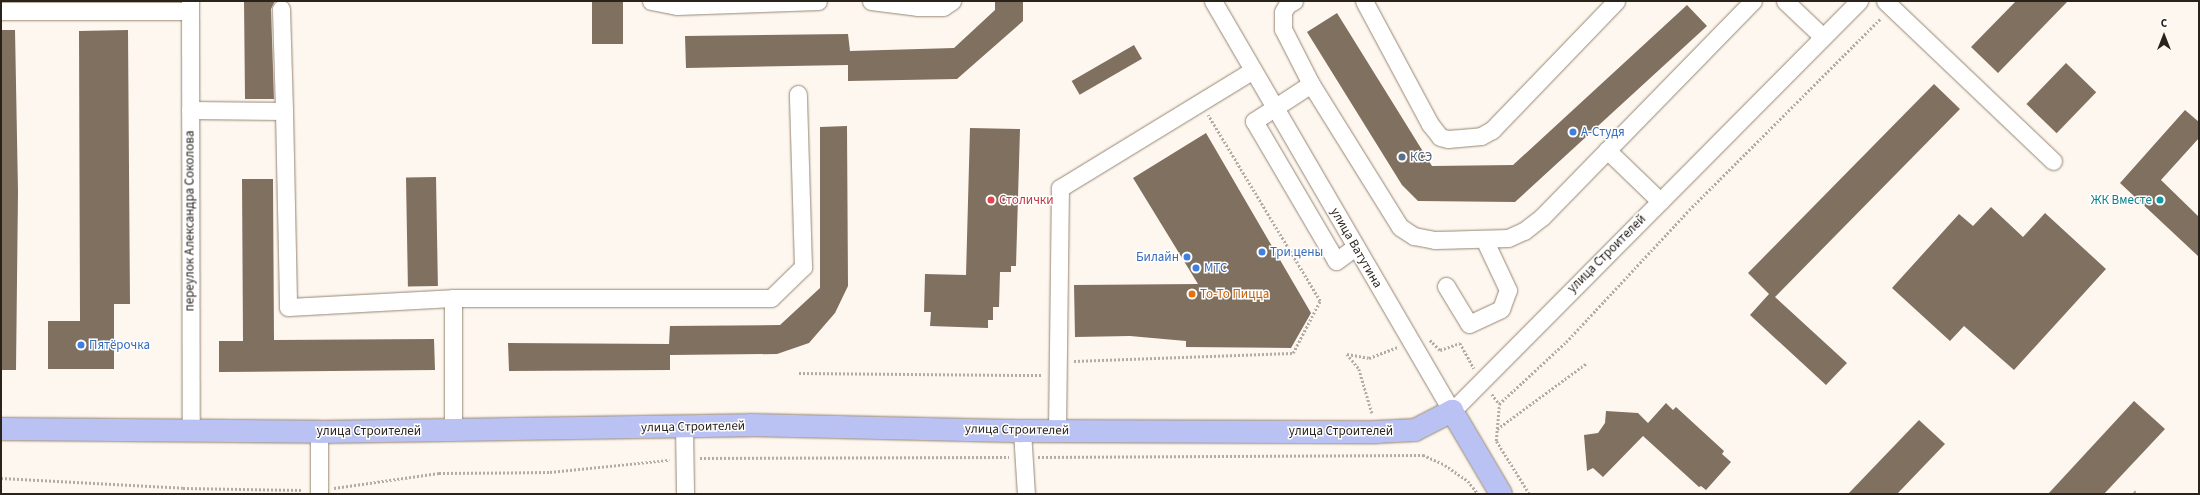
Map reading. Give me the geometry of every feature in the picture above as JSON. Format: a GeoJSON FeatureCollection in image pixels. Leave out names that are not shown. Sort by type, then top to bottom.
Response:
{"type":"FeatureCollection","features":[{"type":"Feature","properties":{"kind":"main road","name":"улица Строителей"},"geometry":{"type":"LineString","coordinates":[[1,429],[191,432],[319,432],[750,425],[1022,430],[1376,432],[1415,430],[1452,410]]}},
{"type":"Feature","properties":{"kind":"main road","name":"улица Ватутина"},"geometry":{"type":"LineString","coordinates":[[1452,410],[1501,494]]}},
{"type":"Feature","properties":{"kind":"street"},"geometry":{"type":"LineString","coordinates":[[651,1],[677,6],[818,1]]}},
{"type":"Feature","properties":{"kind":"street"},"geometry":{"type":"LineString","coordinates":[[871,1],[917,7],[943,7],[952,1]]}},
{"type":"Feature","properties":{"kind":"street","name":"улица Ватутина"},"geometry":{"type":"LineString","coordinates":[[1213,1],[1452,410]]}},
{"type":"Feature","properties":{"kind":"street"},"geometry":{"type":"LineString","coordinates":[[1294,1],[1288,5],[1283,12],[1283,28],[1311,84],[1400,227],[1414,236],[1435,240],[1508,238],[1524,231],[1542,217],[1753,1]]}},
{"type":"Feature","properties":{"kind":"street"},"geometry":{"type":"LineString","coordinates":[[1364,1],[1430,124],[1440,137],[1448,140],[1481,136],[1492,130],[1616,1]]}},
{"type":"Feature","properties":{"kind":"street"},"geometry":{"type":"LineString","coordinates":[[1785,1],[1823,37]]}},
{"type":"Feature","properties":{"kind":"street","name":"улица Строителей"},"geometry":{"type":"LineString","coordinates":[[1452,410],[1859,1]]}},
{"type":"Feature","properties":{"kind":"street"},"geometry":{"type":"LineString","coordinates":[[1888,4],[2053,161]]}},
{"type":"Feature","properties":{"kind":"street"},"geometry":{"type":"LineString","coordinates":[[1,11],[190,6]]}},
{"type":"Feature","properties":{"kind":"street","name":"переулок Александра Соколова"},"geometry":{"type":"LineString","coordinates":[[190,6],[191,432]]}},
{"type":"Feature","properties":{"kind":"street"},"geometry":{"type":"LineString","coordinates":[[281,8],[288,306],[453,298],[771,298],[803,266],[798,94]]}},
{"type":"Feature","properties":{"kind":"street"},"geometry":{"type":"LineString","coordinates":[[1057,430],[1060,188],[1252,70]]}},
{"type":"Feature","properties":{"kind":"street"},"geometry":{"type":"LineString","coordinates":[[1311,84],[1254,121],[1336,261],[1356,247]]}},
{"type":"Feature","properties":{"kind":"street"},"geometry":{"type":"LineString","coordinates":[[190,110],[284,110]]}},
{"type":"Feature","properties":{"kind":"street"},"geometry":{"type":"LineString","coordinates":[[1607,150],[1660,201]]}},
{"type":"Feature","properties":{"kind":"street"},"geometry":{"type":"LineString","coordinates":[[1446,286],[1469,324],[1501,309],[1508,290],[1484,239]]}},
{"type":"Feature","properties":{"kind":"street"},"geometry":{"type":"LineString","coordinates":[[453,298],[453,431]]}},
{"type":"Feature","properties":{"kind":"street"},"geometry":{"type":"LineString","coordinates":[[684,427],[685,494]]}},
{"type":"Feature","properties":{"kind":"street"},"geometry":{"type":"LineString","coordinates":[[1022,430],[1026,494]]}},
{"type":"Feature","properties":{"kind":"street"},"geometry":{"type":"LineString","coordinates":[[319,432],[319,492]]}},
{"type":"Feature","properties":{"kind":"path"},"geometry":{"type":"LineString","coordinates":[[1529,494],[1496,441],[1499,404],[1566,342],[1689,210],[1888,4]]}},
{"type":"Feature","properties":{"kind":"path"},"geometry":{"type":"LineString","coordinates":[[799,373],[1046,375],[1057,371],[1071,362],[1293,353],[1320,301],[1201,102]]}},
{"type":"Feature","properties":{"kind":"path"},"geometry":{"type":"LineString","coordinates":[[1427,336],[1440,350],[1460,343],[1482,380],[1499,404]]}},
{"type":"Feature","properties":{"kind":"path"},"geometry":{"type":"LineString","coordinates":[[1372,413],[1360,369],[1346,354],[1369,358],[1397,347]]}},
{"type":"Feature","properties":{"kind":"path"},"geometry":{"type":"LineString","coordinates":[[1496,430],[1587,363]]}},
{"type":"Feature","properties":{"kind":"path"},"geometry":{"type":"LineString","coordinates":[[1,478],[182,488],[319,492],[439,472],[550,472],[685,458],[1422,455],[1445,465],[1468,481],[1478,494]]}},
{"type":"Feature","properties":{"kind":"path"},"geometry":{"type":"LineString","coordinates":[[2134,491],[2138,494]]}},
{"type":"Feature","properties":{"kind":"building"},"geometry":{"type":"Polygon","coordinates":[[[244,1],[275,1],[271,9],[274,99],[245,99],[244,1]]]}},
{"type":"Feature","properties":{"kind":"building"},"geometry":{"type":"Polygon","coordinates":[[[592,1],[623,1],[623,44],[592,44],[592,1]]]}},
{"type":"Feature","properties":{"kind":"building"},"geometry":{"type":"Polygon","coordinates":[[[995,1],[1023,1],[1023,21],[957,79],[848,81],[848,65],[686,68],[685,36],[848,34],[850,51],[954,48],[995,10],[995,1]]]}},
{"type":"Feature","properties":{"kind":"building"},"geometry":{"type":"Polygon","coordinates":[[[2016,1],[2068,1],[1998,73],[1971,47],[2016,1]]]}},
{"type":"Feature","properties":{"kind":"building"},"geometry":{"type":"Polygon","coordinates":[[[1687,5],[1707,26],[1515,202],[1418,201],[1402,185],[1307,32],[1337,13],[1432,166],[1513,165],[1687,5]]]}},
{"type":"Feature","properties":{"kind":"building"},"geometry":{"type":"Polygon","coordinates":[[[1,30],[15,30],[18,192],[16,370],[1,370],[1,30]]]}},
{"type":"Feature","properties":{"kind":"building"},"geometry":{"type":"Polygon","coordinates":[[[128,30],[130,304],[114,304],[114,369],[48,369],[48,321],[80,321],[79,31],[128,30]]]}},
{"type":"Feature","properties":{"kind":"building"},"geometry":{"type":"Polygon","coordinates":[[[1134,45],[1142,59],[1080,95],[1072,81],[1134,45]]]}},
{"type":"Feature","properties":{"kind":"building"},"geometry":{"type":"Polygon","coordinates":[[[2066,63],[2096,92],[2057,133],[2026,104],[2066,63]]]}},
{"type":"Feature","properties":{"kind":"building"},"geometry":{"type":"Polygon","coordinates":[[[1934,84],[1960,109],[1775,297],[1847,363],[1826,385],[1750,315],[1769,294],[1748,273],[1934,84]]]}},
{"type":"Feature","properties":{"kind":"building","name":"ЖК Вместе"},"geometry":{"type":"Polygon","coordinates":[[[2185,110],[2199,122],[2199,138],[2161,180],[2199,217],[2199,257],[2120,183],[2185,110]]]}},
{"type":"Feature","properties":{"kind":"building"},"geometry":{"type":"Polygon","coordinates":[[[847,126],[848,286],[835,313],[809,343],[777,354],[670,355],[670,370],[509,371],[508,343],[669,344],[670,326],[780,325],[820,288],[820,127],[847,126]]]}},
{"type":"Feature","properties":{"kind":"building"},"geometry":{"type":"Polygon","coordinates":[[[970,128],[1020,129],[1016,266],[1011,266],[1011,272],[1000,272],[999,307],[993,307],[993,320],[988,320],[988,328],[930,326],[931,312],[924,312],[925,274],[966,275],[970,128]]]}},
{"type":"Feature","properties":{"kind":"building"},"geometry":{"type":"Polygon","coordinates":[[[1206,133],[1311,313],[1291,348],[1186,347],[1186,341],[1130,336],[1075,337],[1074,285],[1198,284],[1133,178],[1206,133]]]}},
{"type":"Feature","properties":{"kind":"building"},"geometry":{"type":"Polygon","coordinates":[[[436,177],[438,286],[408,287],[406,178],[436,177]]]}},
{"type":"Feature","properties":{"kind":"building"},"geometry":{"type":"Polygon","coordinates":[[[242,179],[273,179],[274,340],[434,339],[435,370],[219,372],[219,341],[243,341],[242,179]]]}},
{"type":"Feature","properties":{"kind":"building"},"geometry":{"type":"Polygon","coordinates":[[[1991,207],[2023,237],[2045,213],[2106,269],[2014,370],[1964,326],[1950,341],[1892,288],[1959,214],[1973,226],[1991,207]]]}},
{"type":"Feature","properties":{"kind":"building"},"geometry":{"type":"Polygon","coordinates":[[[2134,401],[2165,429],[2104,494],[2048,494],[2134,401]]]}},
{"type":"Feature","properties":{"kind":"building"},"geometry":{"type":"Polygon","coordinates":[[[1666,403],[1673,410],[1676,407],[1724,451],[1722,454],[1731,462],[1706,490],[1701,486],[1699,487],[1643,436],[1603,477],[1593,468],[1587,471],[1584,435],[1598,433],[1605,423],[1606,411],[1638,413],[1648,423],[1666,403]]]}},
{"type":"Feature","properties":{"kind":"building"},"geometry":{"type":"Polygon","coordinates":[[[1919,420],[1945,444],[1897,494],[1848,494],[1919,420]]]}},
{"type":"Feature","properties":{"kind":"place","name":"А-Студя"},"geometry":{"type":"Point","coordinates":[1573,132]}},
{"type":"Feature","properties":{"kind":"place","name":"КСЭ"},"geometry":{"type":"Point","coordinates":[1402,157]}},
{"type":"Feature","properties":{"kind":"place","name":"Столички"},"geometry":{"type":"Point","coordinates":[991,200]}},
{"type":"Feature","properties":{"kind":"place","name":"ЖК Вместе"},"geometry":{"type":"Point","coordinates":[2160,200]}},
{"type":"Feature","properties":{"kind":"place","name":"Три цены"},"geometry":{"type":"Point","coordinates":[1262,252]}},
{"type":"Feature","properties":{"kind":"place","name":"Билайн"},"geometry":{"type":"Point","coordinates":[1187,257]}},
{"type":"Feature","properties":{"kind":"place","name":"МТС"},"geometry":{"type":"Point","coordinates":[1196,268]}},
{"type":"Feature","properties":{"kind":"place","name":"То-То Пицца"},"geometry":{"type":"Point","coordinates":[1192,294]}},
{"type":"Feature","properties":{"kind":"place","name":"Пятёрочка"},"geometry":{"type":"Point","coordinates":[81,345]}}]}
